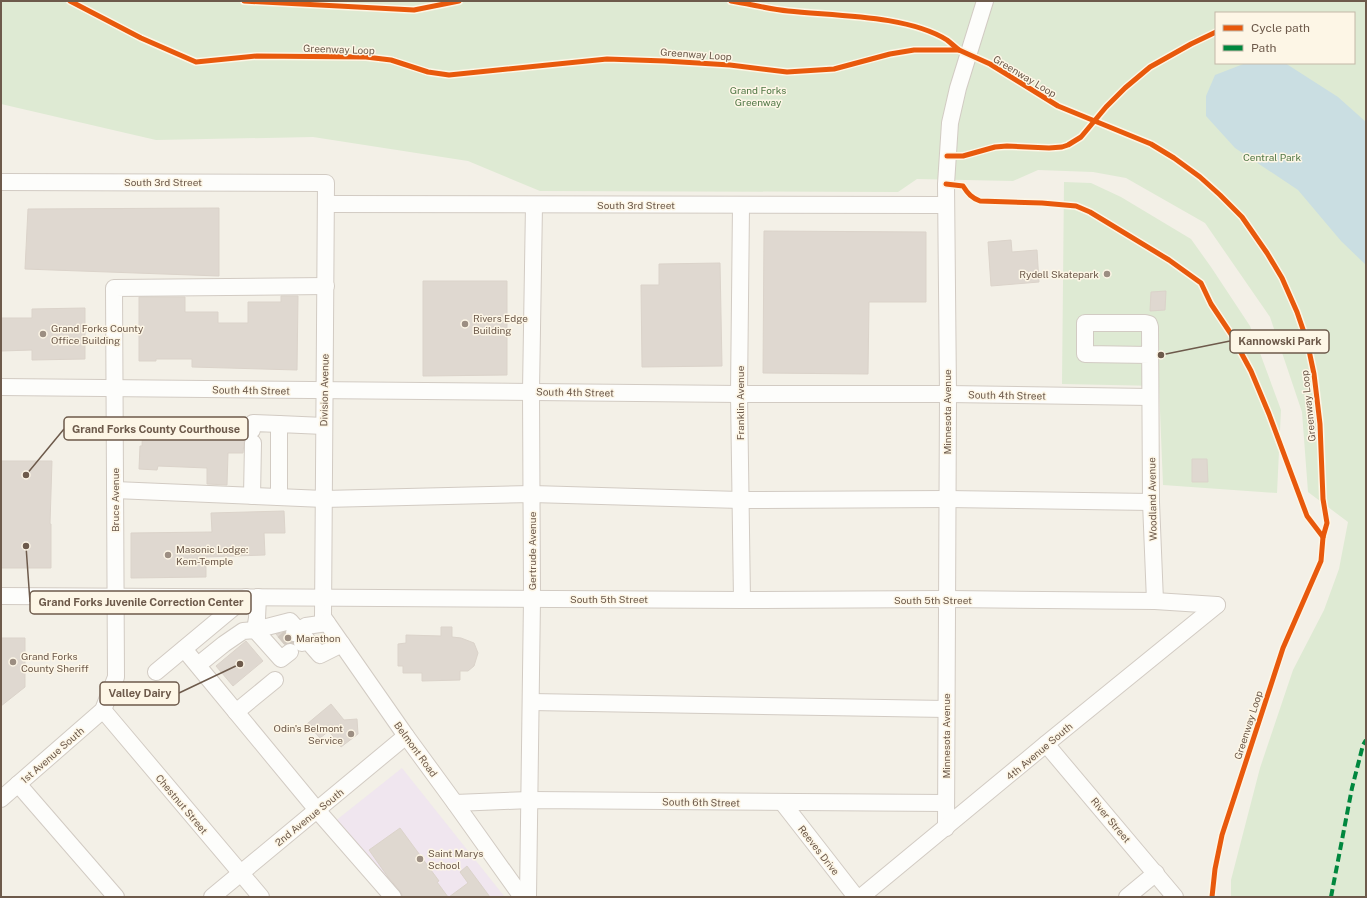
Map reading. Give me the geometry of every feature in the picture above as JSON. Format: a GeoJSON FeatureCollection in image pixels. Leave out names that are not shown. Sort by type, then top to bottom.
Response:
{"type":"FeatureCollection","features":[{"type":"Feature","properties":{"kind":"street","name":"Minnesota Avenue"},"geometry":{"type":"LineString","coordinates":[[946,828],[948,394],[947,163],[950,123],[958,88],[985,1]]}},
{"type":"Feature","properties":{"kind":"street","name":"South 3rd Street"},"geometry":{"type":"LineString","coordinates":[[1,182],[326,182]]}},
{"type":"Feature","properties":{"kind":"street","name":"Division Avenue"},"geometry":{"type":"LineString","coordinates":[[323,598],[326,182]]}},
{"type":"Feature","properties":{"kind":"street","name":"South 3rd Street"},"geometry":{"type":"LineString","coordinates":[[327,204],[741,206],[946,205]]}},
{"type":"Feature","properties":{"kind":"street","name":"Gertrude Avenue"},"geometry":{"type":"LineString","coordinates":[[528,897],[532,599],[531,391],[534,205]]}},
{"type":"Feature","properties":{"kind":"street","name":"Franklin Avenue"},"geometry":{"type":"LineString","coordinates":[[741,206],[739,394],[742,600]]}},
{"type":"Feature","properties":{"kind":"street","name":"Bruce Avenue"},"geometry":{"type":"LineString","coordinates":[[103,710],[116,677],[114,288],[326,286]]}},
{"type":"Feature","properties":{"kind":"street","name":"Woodland Avenue"},"geometry":{"type":"LineString","coordinates":[[1150,356],[1151,502],[1155,601]]}},
{"type":"Feature","properties":{"kind":"street","name":"South 4th Street"},"geometry":{"type":"LineString","coordinates":[[1,387],[324,391],[948,394],[1150,397]]}},
{"type":"Feature","properties":{"kind":"street"},"geometry":{"type":"LineString","coordinates":[[252,496],[253,423],[324,426]]}},
{"type":"Feature","properties":{"kind":"street"},"geometry":{"type":"LineString","coordinates":[[279,424],[279,497]]}},
{"type":"Feature","properties":{"kind":"street"},"geometry":{"type":"LineString","coordinates":[[115,490],[324,499],[532,494],[740,500],[947,499],[1151,502]]}},
{"type":"Feature","properties":{"kind":"street","name":"South 5th Street"},"geometry":{"type":"LineString","coordinates":[[1,596],[1155,601],[1217,605]]}},
{"type":"Feature","properties":{"kind":"street"},"geometry":{"type":"LineString","coordinates":[[156,672],[210,627],[252,597],[257,618],[255,630]]}},
{"type":"Feature","properties":{"kind":"street","name":"Belmont Road"},"geometry":{"type":"LineString","coordinates":[[323,598],[323,617],[406,736],[522,897]]}},
{"type":"Feature","properties":{"kind":"street","name":"4th Avenue South"},"geometry":{"type":"LineString","coordinates":[[861,897],[1217,605]]}},
{"type":"Feature","properties":{"kind":"street"},"geometry":{"type":"LineString","coordinates":[[198,665],[243,631],[255,630],[290,621],[292,641]]}},
{"type":"Feature","properties":{"kind":"street"},"geometry":{"type":"LineString","coordinates":[[292,641],[306,626],[327,623]]}},
{"type":"Feature","properties":{"kind":"street"},"geometry":{"type":"LineString","coordinates":[[210,627],[224,644]]}},
{"type":"Feature","properties":{"kind":"street"},"geometry":{"type":"LineString","coordinates":[[255,630],[292,641],[320,655],[342,644]]}},
{"type":"Feature","properties":{"kind":"street"},"geometry":{"type":"LineString","coordinates":[[184,648],[317,810],[393,897]]}},
{"type":"Feature","properties":{"kind":"street"},"geometry":{"type":"LineString","coordinates":[[236,712],[275,680]]}},
{"type":"Feature","properties":{"kind":"street"},"geometry":{"type":"LineString","coordinates":[[531,702],[946,709]]}},
{"type":"Feature","properties":{"kind":"street","name":"1st Avenue South"},"geometry":{"type":"LineString","coordinates":[[1,799],[103,710]]}},
{"type":"Feature","properties":{"kind":"street","name":"Chestnut Street"},"geometry":{"type":"LineString","coordinates":[[103,710],[261,897]]}},
{"type":"Feature","properties":{"kind":"street","name":"2nd Avenue South"},"geometry":{"type":"LineString","coordinates":[[212,897],[406,736]]}},
{"type":"Feature","properties":{"kind":"street","name":"River Street"},"geometry":{"type":"LineString","coordinates":[[1046,744],[1175,897]]}},
{"type":"Feature","properties":{"kind":"street"},"geometry":{"type":"LineString","coordinates":[[18,784],[116,897]]}},
{"type":"Feature","properties":{"kind":"street","name":"South 6th Street"},"geometry":{"type":"LineString","coordinates":[[455,802],[530,800],[946,803]]}},
{"type":"Feature","properties":{"kind":"street","name":"Reeves Drive"},"geometry":{"type":"LineString","coordinates":[[782,802],[856,897]]}},
{"type":"Feature","properties":{"kind":"street"},"geometry":{"type":"LineString","coordinates":[[1127,897],[1156,873]]}},
{"type":"Feature","properties":{"kind":"shaded area"},"geometry":{"type":"Polygon","coordinates":[[[1243,64],[1287,64],[1338,97],[1366,122],[1366,265],[1341,241],[1298,190],[1235,148],[1206,116],[1206,96],[1215,75],[1243,64]]]}},
{"type":"Feature","properties":{"kind":"shaded area","name":"Saint Marys School"},"geometry":{"type":"Polygon","coordinates":[[[402,768],[504,896],[399,897],[334,822],[402,768]]]}},
{"type":"Feature","properties":{"kind":"green space"},"geometry":{"type":"Polygon","coordinates":[[[1,1],[1366,1],[1366,897],[1231,897],[1231,880],[1260,768],[1293,670],[1324,610],[1339,569],[1348,522],[1308,492],[1302,412],[1270,317],[1205,223],[1126,178],[1093,172],[1038,170],[1013,181],[917,179],[898,192],[540,191],[468,161],[313,137],[156,140],[1,104],[1,1]]]}},
{"type":"Feature","properties":{"kind":"green space"},"geometry":{"type":"Polygon","coordinates":[[[1064,182],[1091,183],[1121,197],[1191,239],[1211,267],[1250,326],[1281,410],[1277,493],[1163,485],[1159,386],[1062,384],[1064,182]]]}},
{"type":"Feature","properties":{"kind":"building"},"geometry":{"type":"Polygon","coordinates":[[[219,208],[219,276],[25,269],[28,209],[219,208]]]}},
{"type":"Feature","properties":{"kind":"building"},"geometry":{"type":"Polygon","coordinates":[[[764,231],[926,232],[926,302],[869,302],[868,374],[763,373],[764,231]]]}},
{"type":"Feature","properties":{"kind":"building"},"geometry":{"type":"Polygon","coordinates":[[[1011,240],[1012,252],[1037,250],[1039,282],[991,286],[988,242],[1011,240]]]}},
{"type":"Feature","properties":{"kind":"building"},"geometry":{"type":"Polygon","coordinates":[[[720,263],[722,366],[642,367],[641,285],[659,285],[659,264],[720,263]]]}},
{"type":"Feature","properties":{"kind":"building","name":"Rivers Edge Building"},"geometry":{"type":"Polygon","coordinates":[[[423,281],[507,281],[507,375],[423,376],[423,281]]]}},
{"type":"Feature","properties":{"kind":"building"},"geometry":{"type":"Polygon","coordinates":[[[1166,291],[1165,310],[1150,311],[1151,292],[1166,291]]]}},
{"type":"Feature","properties":{"kind":"building"},"geometry":{"type":"Polygon","coordinates":[[[281,296],[298,296],[297,370],[192,367],[192,359],[156,359],[156,361],[139,361],[139,297],[185,297],[185,312],[218,312],[218,323],[248,323],[248,302],[281,302],[281,296]]]}},
{"type":"Feature","properties":{"kind":"building","name":"Grand Forks County Office Building"},"geometry":{"type":"Polygon","coordinates":[[[85,308],[85,359],[32,360],[32,350],[1,351],[1,318],[32,318],[32,309],[85,308]]]}},
{"type":"Feature","properties":{"kind":"building"},"geometry":{"type":"Polygon","coordinates":[[[143,421],[179,422],[177,428],[243,430],[246,437],[243,453],[228,453],[227,485],[207,484],[207,468],[158,466],[157,470],[139,469],[143,421]]]}},
{"type":"Feature","properties":{"kind":"building"},"geometry":{"type":"Polygon","coordinates":[[[1192,459],[1207,459],[1208,482],[1192,482],[1192,459]]]}},
{"type":"Feature","properties":{"kind":"building"},"geometry":{"type":"Polygon","coordinates":[[[1,461],[52,461],[50,524],[51,568],[1,568],[1,461]]]}},
{"type":"Feature","properties":{"kind":"building"},"geometry":{"type":"Polygon","coordinates":[[[284,511],[285,533],[264,533],[265,555],[206,557],[206,577],[131,578],[131,533],[212,532],[211,513],[284,511]]]}},
{"type":"Feature","properties":{"kind":"building"},"geometry":{"type":"Polygon","coordinates":[[[441,627],[452,627],[452,637],[461,638],[474,643],[478,653],[474,666],[468,671],[460,671],[460,680],[422,681],[422,673],[403,673],[403,666],[398,666],[398,644],[406,643],[406,635],[441,636],[441,627]]]}},
{"type":"Feature","properties":{"kind":"building"},"geometry":{"type":"Polygon","coordinates":[[[285,632],[286,638],[293,643],[284,644],[276,634],[285,632]]]}},
{"type":"Feature","properties":{"kind":"building","name":"Grand Forks County Sheriff"},"geometry":{"type":"Polygon","coordinates":[[[1,638],[25,638],[25,687],[1,706],[1,638]]]}},
{"type":"Feature","properties":{"kind":"building"},"geometry":{"type":"Polygon","coordinates":[[[246,641],[263,661],[233,686],[216,666],[246,641]]]}},
{"type":"Feature","properties":{"kind":"building"},"geometry":{"type":"Polygon","coordinates":[[[331,704],[344,720],[357,719],[358,734],[341,747],[329,731],[320,738],[307,724],[331,704]]]}},
{"type":"Feature","properties":{"kind":"building"},"geometry":{"type":"Polygon","coordinates":[[[400,828],[439,881],[437,882],[448,897],[403,897],[369,850],[400,828]]]}},
{"type":"Feature","properties":{"kind":"building"},"geometry":{"type":"Polygon","coordinates":[[[467,866],[490,897],[449,897],[468,883],[460,872],[467,866]]]}},
{"type":"Feature","properties":{"kind":"tunnel"},"geometry":{"type":"LineString","coordinates":[[283,643],[294,633]]}},
{"type":"Feature","properties":{"kind":"marked path"},"geometry":{"type":"LineString","coordinates":[[1331,897],[1352,788],[1363,745],[1366,740]]}},
{"type":"Feature","properties":{"kind":"cycle path","name":"Greenway Loop"},"geometry":{"type":"LineString","coordinates":[[70,1],[141,38],[196,62],[257,56],[366,57],[391,60],[428,72],[449,75],[607,59],[730,65],[787,72],[834,69],[890,54],[914,50],[959,50],[990,64],[1058,106],[1151,144],[1174,158],[1200,177],[1242,217],[1282,278],[1297,312],[1307,341],[1314,374],[1320,424],[1323,499],[1327,523],[1323,537],[1321,561],[1283,648],[1222,835],[1215,869],[1212,897]]}},
{"type":"Feature","properties":{"kind":"cycle path"},"geometry":{"type":"LineString","coordinates":[[244,1],[414,10],[459,1]]}},
{"type":"Feature","properties":{"kind":"cycle path"},"geometry":{"type":"LineString","coordinates":[[731,1],[781,10],[892,21],[931,32],[947,40],[959,50]]}},
{"type":"Feature","properties":{"kind":"cycle path"},"geometry":{"type":"LineString","coordinates":[[947,156],[963,156],[995,147],[1007,146],[1049,148],[1068,145],[1081,137],[1106,107],[1125,88],[1150,67],[1215,32]]}},
{"type":"Feature","properties":{"kind":"cycle path"},"geometry":{"type":"LineString","coordinates":[[946,184],[963,186],[970,195],[980,201],[1042,203],[1076,206],[1090,212],[1169,260],[1201,283],[1211,304],[1231,334],[1251,371],[1269,414],[1307,516],[1323,537]]}},
{"type":"Feature","properties":{"kind":"place","name":"Rydell Skatepark"},"geometry":{"type":"Point","coordinates":[1107,274]}},
{"type":"Feature","properties":{"kind":"place","name":"Rivers Edge Building"},"geometry":{"type":"Point","coordinates":[465,324]}},
{"type":"Feature","properties":{"kind":"place","name":"Grand Forks County Office Building"},"geometry":{"type":"Point","coordinates":[43,334]}},
{"type":"Feature","properties":{"kind":"place","name":"Kannowski Park"},"geometry":{"type":"Point","coordinates":[1161,355]}},
{"type":"Feature","properties":{"kind":"place","name":"Grand Forks County Courthouse"},"geometry":{"type":"Point","coordinates":[26,475]}},
{"type":"Feature","properties":{"kind":"place","name":"Grand Forks Juvenile Correction Center"},"geometry":{"type":"Point","coordinates":[26,546]}},
{"type":"Feature","properties":{"kind":"place","name":"Masonic Lodge: Kem-Temple"},"geometry":{"type":"Point","coordinates":[168,555]}},
{"type":"Feature","properties":{"kind":"place","name":"Marathon"},"geometry":{"type":"Point","coordinates":[288,638]}},
{"type":"Feature","properties":{"kind":"place","name":"Grand Forks County Sheriff"},"geometry":{"type":"Point","coordinates":[13,662]}},
{"type":"Feature","properties":{"kind":"place","name":"Valley Dairy"},"geometry":{"type":"Point","coordinates":[240,664]}},
{"type":"Feature","properties":{"kind":"place","name":"Odin's Belmont Service"},"geometry":{"type":"Point","coordinates":[351,734]}},
{"type":"Feature","properties":{"kind":"place","name":"Saint Marys School"},"geometry":{"type":"Point","coordinates":[420,859]}},
{"type":"Feature","properties":{"kind":"park label","name":"Grand Forks Greenway"},"geometry":{"type":"Point","coordinates":[758,96]}},
{"type":"Feature","properties":{"kind":"park label","name":"Central Park"},"geometry":{"type":"Point","coordinates":[1272,157]}}]}
